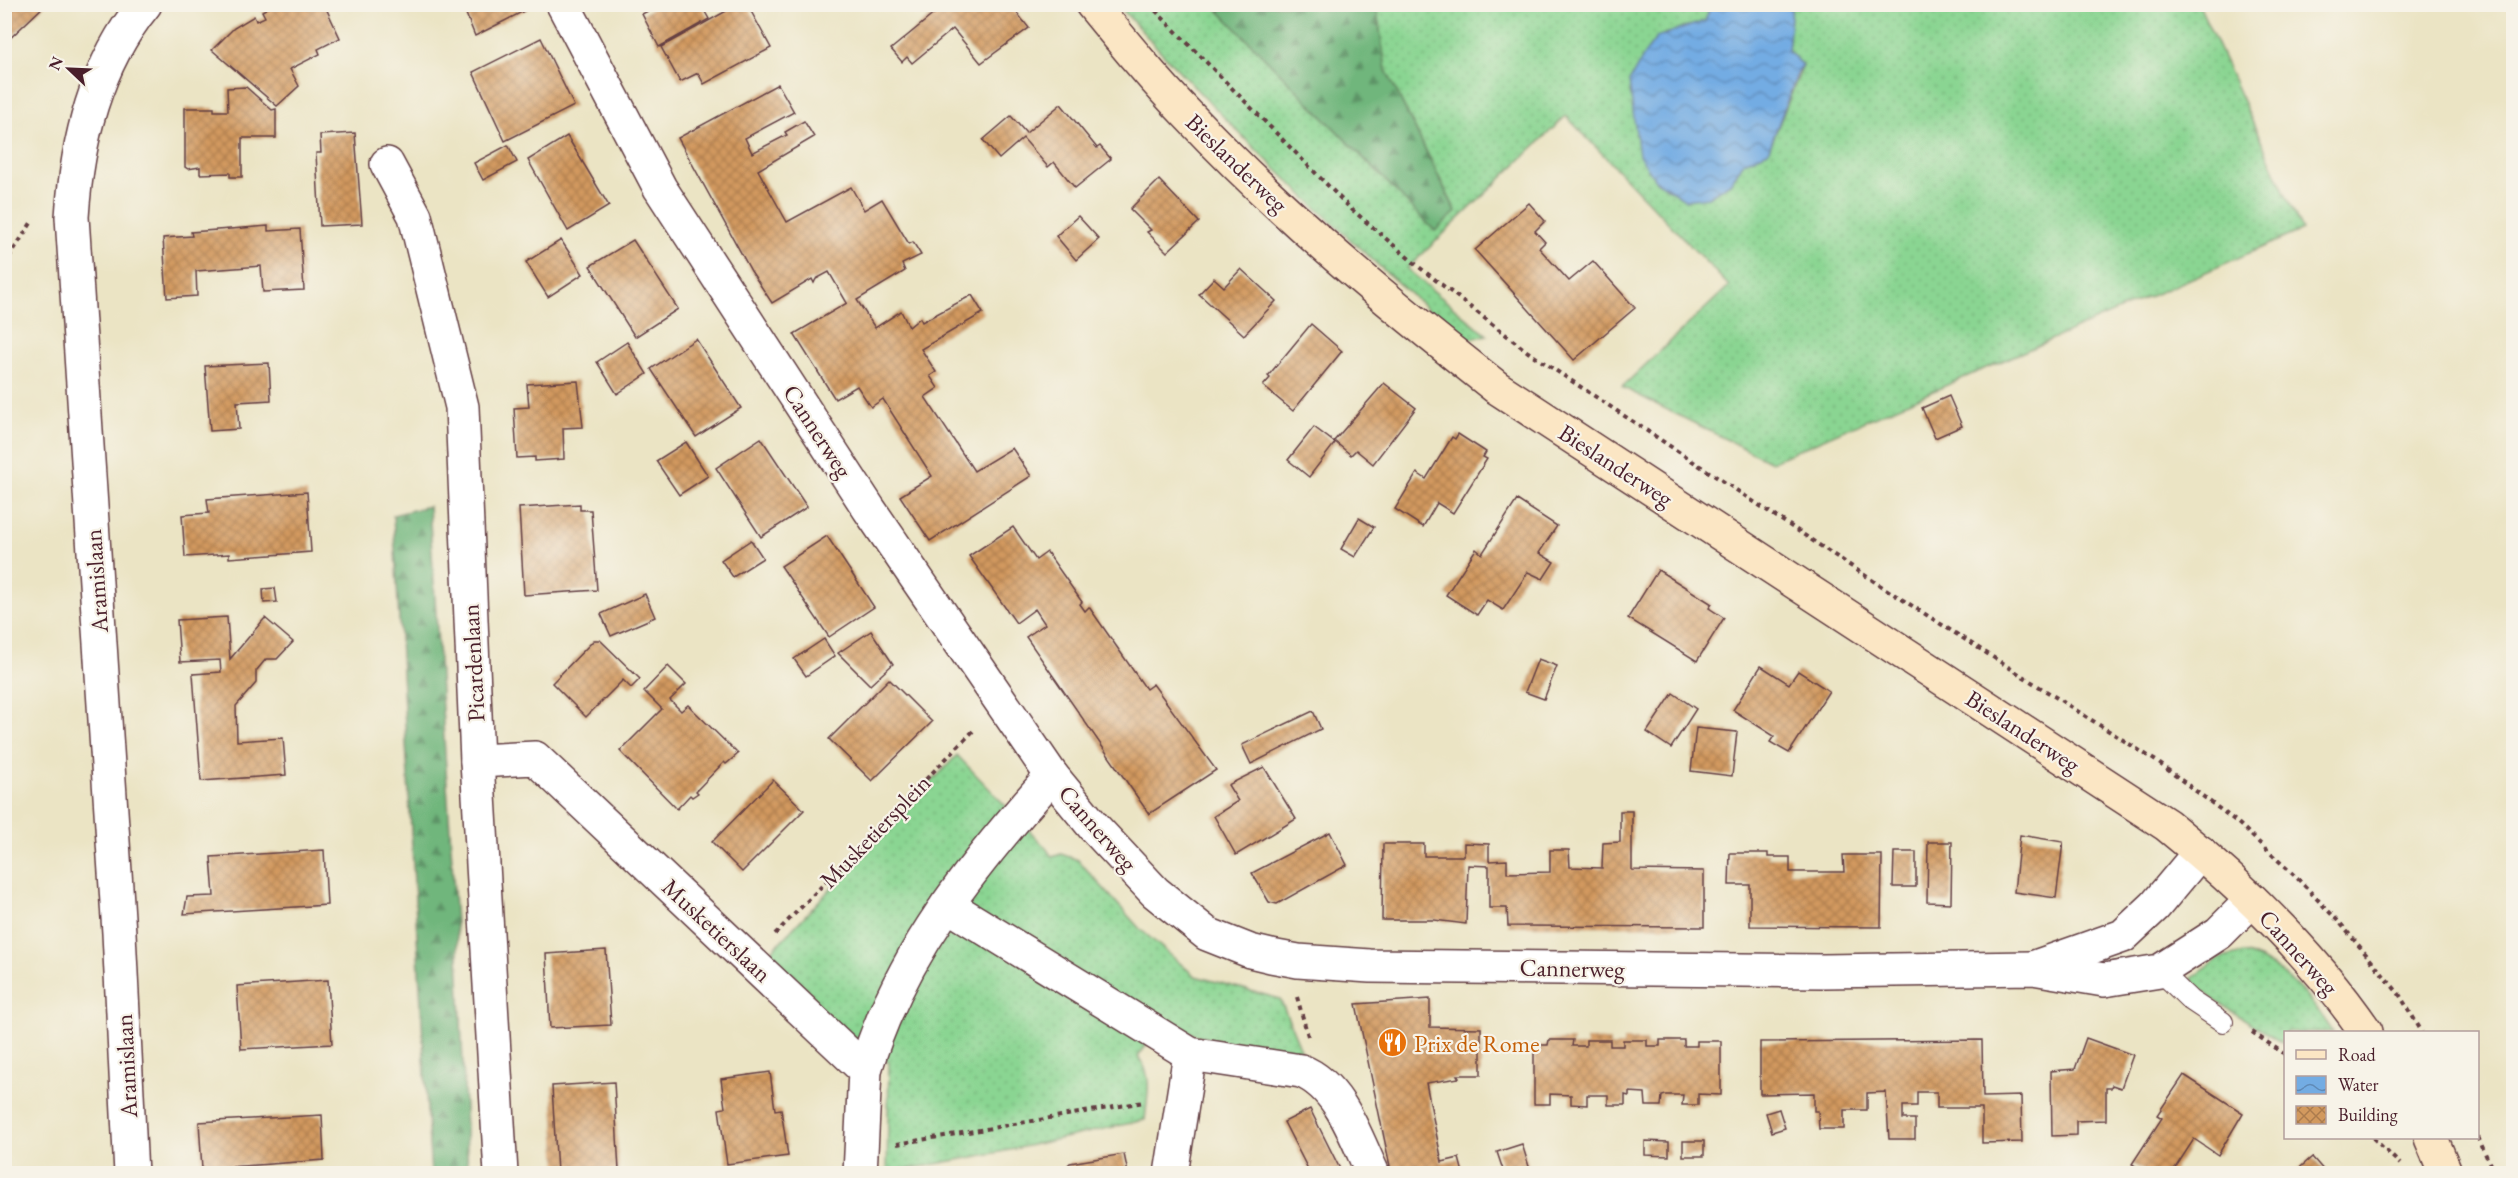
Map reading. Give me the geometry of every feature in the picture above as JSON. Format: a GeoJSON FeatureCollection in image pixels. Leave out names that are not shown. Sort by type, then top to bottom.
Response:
{"type":"FeatureCollection","features":[{"type":"Feature","properties":{"kind":"main road","name":"Bieslanderweg"},"geometry":{"type":"LineString","coordinates":[[1092,4],[1188,115],[1312,236],[1400,311],[1496,387],[2112,788],[2166,825],[2200,852]]}},
{"type":"Feature","properties":{"kind":"main road","name":"Cannerweg"},"geometry":{"type":"LineString","coordinates":[[2200,852],[2252,900],[2312,963],[2365,1031]]}},
{"type":"Feature","properties":{"kind":"main road"},"geometry":{"type":"LineString","coordinates":[[2432,1139],[2446,1173]]}},
{"type":"Feature","properties":{"kind":"street","name":"Aramislaan"},"geometry":{"type":"LineString","coordinates":[[131,1173],[120,933],[72,217],[81,140],[90,107],[117,47],[145,4]]}},
{"type":"Feature","properties":{"kind":"street","name":"Cannerweg"},"geometry":{"type":"LineString","coordinates":[[563,4],[660,188],[869,509],[1052,776],[1127,863],[1179,913],[1207,933],[1230,944],[1298,961],[1425,967],[1823,971],[2033,968],[2104,980],[2160,971],[2219,933],[2252,900]]}},
{"type":"Feature","properties":{"kind":"street","name":"Picardenlaan"},"geometry":{"type":"LineString","coordinates":[[387,164],[415,216],[462,407],[477,761],[501,1173]]}},
{"type":"Feature","properties":{"kind":"street","name":"Musketierslaan"},"geometry":{"type":"LineString","coordinates":[[477,761],[535,758],[865,1070]]}},
{"type":"Feature","properties":{"kind":"street"},"geometry":{"type":"LineString","coordinates":[[861,1162],[865,1070],[878,1027],[893,995],[947,905],[997,837],[1052,776]]}},
{"type":"Feature","properties":{"kind":"street","name":"Cannerweg"},"geometry":{"type":"LineString","coordinates":[[2033,968],[2123,936],[2155,906],[2200,852]]}},
{"type":"Feature","properties":{"kind":"street"},"geometry":{"type":"LineString","coordinates":[[947,905],[1190,1054],[1301,1071],[1312,1076],[1324,1085],[1338,1105],[1373,1173]]}},
{"type":"Feature","properties":{"kind":"street"},"geometry":{"type":"LineString","coordinates":[[1171,1173],[1190,1054]]}},
{"type":"Feature","properties":{"kind":"lane"},"geometry":{"type":"LineString","coordinates":[[2160,971],[2190,1000],[2223,1022]]}},
{"type":"Feature","properties":{"kind":"path"},"geometry":{"type":"LineString","coordinates":[[1149,4],[1223,82],[1349,207],[1419,267],[1528,352],[1881,586],[2156,761],[2220,808],[2297,878],[2340,923],[2399,994],[2421,1031]]}},
{"type":"Feature","properties":{"kind":"path"},"geometry":{"type":"LineString","coordinates":[[4,265],[31,225]]}},
{"type":"Feature","properties":{"kind":"path","name":"Musketiersplein"},"geometry":{"type":"LineString","coordinates":[[749,960],[1001,702]]}},
{"type":"Feature","properties":{"kind":"path"},"geometry":{"type":"LineString","coordinates":[[1298,961],[1297,1003],[1324,1085]]}},
{"type":"Feature","properties":{"kind":"path"},"geometry":{"type":"LineString","coordinates":[[2223,1022],[2239,1024],[2284,1054]]}},
{"type":"Feature","properties":{"kind":"path"},"geometry":{"type":"LineString","coordinates":[[861,1162],[1183,1095]]}},
{"type":"Feature","properties":{"kind":"path"},"geometry":{"type":"LineString","coordinates":[[2375,1139],[2404,1167]]}},
{"type":"Feature","properties":{"kind":"path"},"geometry":{"type":"LineString","coordinates":[[2479,1139],[2492,1169],[2488,1173]]}},
{"type":"Feature","properties":{"kind":"green space"},"geometry":{"type":"Polygon","coordinates":[[[1118,5],[1213,5],[1435,231],[1456,211],[1386,70],[1376,5],[1711,5],[1705,21],[1657,37],[1708,197],[1730,183],[1744,162],[1768,152],[1803,65],[1788,51],[1792,5],[2199,5],[2302,230],[1771,462],[1622,387],[1729,286],[1566,116],[1407,269],[1487,335],[1464,341],[1285,178],[1200,93],[1118,5]]]}},
{"type":"Feature","properties":{"kind":"green space"},"geometry":{"type":"Polygon","coordinates":[[[1229,5],[1376,5],[1386,70],[1456,212],[1435,231],[1219,11],[1229,5]]]}},
{"type":"Feature","properties":{"kind":"green space"},"geometry":{"type":"Polygon","coordinates":[[[429,506],[458,954],[468,1173],[431,1173],[429,1145],[393,515],[429,506]]]}},
{"type":"Feature","properties":{"kind":"green space"},"geometry":{"type":"Polygon","coordinates":[[[957,755],[1052,857],[1061,854],[1078,860],[1140,929],[1195,976],[1280,999],[1302,1052],[1213,1040],[1163,1021],[1138,1057],[1148,1079],[1145,1120],[1005,1151],[887,1173],[889,1062],[860,1054],[763,960],[957,755]]]}},
{"type":"Feature","properties":{"kind":"green space"},"geometry":{"type":"Polygon","coordinates":[[[2243,953],[2271,965],[2295,984],[2332,1031],[2284,1031],[2284,1044],[2211,998],[2191,979],[2219,959],[2243,953]]]}},
{"type":"Feature","properties":{"kind":"water"},"geometry":{"type":"Polygon","coordinates":[[[1711,5],[1792,5],[1788,51],[1803,65],[1798,72],[1768,152],[1744,162],[1730,183],[1708,197],[1686,200],[1655,180],[1639,155],[1629,82],[1657,37],[1705,21],[1711,5]]]}},
{"type":"Feature","properties":{"kind":"building"},"geometry":{"type":"Polygon","coordinates":[[[7,4],[46,4],[4,44],[4,7],[7,4]]]}},
{"type":"Feature","properties":{"kind":"building"},"geometry":{"type":"Polygon","coordinates":[[[275,4],[324,4],[340,38],[318,49],[320,54],[290,69],[299,86],[277,106],[212,50],[234,28],[254,16],[256,21],[265,17],[262,11],[275,4]]]}},
{"type":"Feature","properties":{"kind":"building"},"geometry":{"type":"Polygon","coordinates":[[[462,4],[526,4],[528,9],[475,36],[462,4]]]}},
{"type":"Feature","properties":{"kind":"building"},"geometry":{"type":"Polygon","coordinates":[[[739,4],[747,4],[771,48],[704,84],[698,73],[680,82],[661,47],[739,4]]]}},
{"type":"Feature","properties":{"kind":"building"},"geometry":{"type":"Polygon","coordinates":[[[946,4],[970,4],[975,10],[982,4],[1010,4],[1029,28],[981,63],[953,29],[912,63],[907,57],[902,62],[891,49],[946,4]]]}},
{"type":"Feature","properties":{"kind":"building"},"geometry":{"type":"Polygon","coordinates":[[[659,5],[701,5],[709,19],[659,47],[642,14],[659,5]]]}},
{"type":"Feature","properties":{"kind":"building"},"geometry":{"type":"Polygon","coordinates":[[[541,38],[574,106],[505,141],[473,72],[541,38]]]}},
{"type":"Feature","properties":{"kind":"building"},"geometry":{"type":"Polygon","coordinates":[[[778,84],[794,112],[745,138],[752,153],[787,135],[785,132],[804,121],[814,137],[758,170],[787,222],[851,187],[864,210],[882,199],[909,244],[913,242],[921,255],[902,264],[905,271],[857,300],[875,328],[901,311],[909,327],[920,318],[922,322],[972,295],[983,313],[921,349],[936,372],[930,376],[938,388],[925,397],[974,471],[1012,448],[1031,476],[930,541],[900,496],[932,476],[883,399],[871,407],[857,386],[835,399],[794,334],[847,303],[829,272],[816,279],[814,283],[812,279],[772,303],[751,271],[678,138],[778,84]]]}},
{"type":"Feature","properties":{"kind":"building"},"geometry":{"type":"Polygon","coordinates":[[[246,87],[272,110],[276,109],[276,138],[242,138],[242,177],[230,177],[230,173],[200,174],[200,167],[188,169],[185,167],[185,108],[214,108],[214,111],[228,111],[227,88],[246,87]]]}},
{"type":"Feature","properties":{"kind":"building"},"geometry":{"type":"Polygon","coordinates":[[[1061,104],[1097,148],[1100,146],[1111,159],[1075,188],[1054,162],[1048,167],[1023,138],[999,159],[983,140],[1011,116],[1026,133],[1061,104]]]}},
{"type":"Feature","properties":{"kind":"building"},"geometry":{"type":"Polygon","coordinates":[[[355,133],[362,224],[320,226],[316,153],[321,153],[320,135],[355,133]]]}},
{"type":"Feature","properties":{"kind":"building"},"geometry":{"type":"Polygon","coordinates":[[[567,136],[609,206],[568,231],[528,160],[567,136]]]}},
{"type":"Feature","properties":{"kind":"building"},"geometry":{"type":"Polygon","coordinates":[[[508,145],[517,162],[483,180],[474,163],[508,145]]]}},
{"type":"Feature","properties":{"kind":"building"},"geometry":{"type":"Polygon","coordinates":[[[1159,180],[1199,222],[1167,252],[1147,232],[1151,230],[1130,209],[1159,180]]]}},
{"type":"Feature","properties":{"kind":"building"},"geometry":{"type":"Polygon","coordinates":[[[1529,203],[1545,221],[1535,231],[1545,242],[1539,248],[1569,281],[1593,261],[1635,308],[1574,360],[1475,250],[1529,203]]]}},
{"type":"Feature","properties":{"kind":"building"},"geometry":{"type":"Polygon","coordinates":[[[1078,216],[1099,239],[1076,260],[1056,236],[1078,216]]]}},
{"type":"Feature","properties":{"kind":"building"},"geometry":{"type":"Polygon","coordinates":[[[268,226],[268,231],[300,229],[304,290],[263,292],[261,266],[196,271],[197,296],[167,298],[163,238],[192,236],[191,232],[268,226]]]}},
{"type":"Feature","properties":{"kind":"building"},"geometry":{"type":"Polygon","coordinates":[[[561,240],[583,274],[548,297],[526,262],[561,240]]]}},
{"type":"Feature","properties":{"kind":"building"},"geometry":{"type":"Polygon","coordinates":[[[633,240],[678,309],[635,337],[590,266],[633,240]]]}},
{"type":"Feature","properties":{"kind":"building"},"geometry":{"type":"Polygon","coordinates":[[[1241,269],[1276,301],[1244,335],[1199,294],[1214,278],[1224,287],[1241,269]]]}},
{"type":"Feature","properties":{"kind":"building"},"geometry":{"type":"Polygon","coordinates":[[[1311,324],[1342,351],[1293,411],[1263,386],[1270,378],[1268,376],[1311,324]]]}},
{"type":"Feature","properties":{"kind":"building"},"geometry":{"type":"Polygon","coordinates":[[[696,339],[741,408],[696,437],[651,369],[696,339]]]}},
{"type":"Feature","properties":{"kind":"building"},"geometry":{"type":"Polygon","coordinates":[[[627,342],[647,374],[617,394],[597,362],[627,342]]]}},
{"type":"Feature","properties":{"kind":"building"},"geometry":{"type":"Polygon","coordinates":[[[269,363],[271,400],[237,402],[239,429],[210,431],[205,366],[269,363]]]}},
{"type":"Feature","properties":{"kind":"building"},"geometry":{"type":"Polygon","coordinates":[[[578,381],[583,427],[563,428],[564,459],[535,461],[535,457],[517,458],[514,408],[529,407],[527,384],[578,381]]]}},
{"type":"Feature","properties":{"kind":"building"},"geometry":{"type":"Polygon","coordinates":[[[1384,383],[1416,408],[1373,464],[1356,450],[1351,455],[1334,441],[1384,383]]]}},
{"type":"Feature","properties":{"kind":"building"},"geometry":{"type":"Polygon","coordinates":[[[1949,396],[1962,426],[1935,438],[1922,408],[1949,396]]]}},
{"type":"Feature","properties":{"kind":"building"},"geometry":{"type":"Polygon","coordinates":[[[1314,427],[1335,443],[1309,477],[1288,460],[1314,427]]]}},
{"type":"Feature","properties":{"kind":"building"},"geometry":{"type":"Polygon","coordinates":[[[1458,434],[1486,452],[1483,457],[1487,459],[1453,513],[1437,503],[1423,527],[1395,509],[1417,473],[1426,479],[1452,437],[1455,439],[1458,434]]]}},
{"type":"Feature","properties":{"kind":"building"},"geometry":{"type":"Polygon","coordinates":[[[761,438],[807,507],[761,537],[716,468],[761,438]]]}},
{"type":"Feature","properties":{"kind":"building"},"geometry":{"type":"Polygon","coordinates":[[[686,442],[708,476],[679,495],[656,461],[686,442]]]}},
{"type":"Feature","properties":{"kind":"building"},"geometry":{"type":"Polygon","coordinates":[[[307,492],[311,552],[229,558],[229,554],[185,557],[182,515],[209,513],[207,499],[307,492]]]}},
{"type":"Feature","properties":{"kind":"building"},"geometry":{"type":"Polygon","coordinates":[[[1517,500],[1557,526],[1539,553],[1554,562],[1543,579],[1528,572],[1503,610],[1487,600],[1477,615],[1446,595],[1476,549],[1482,554],[1517,500]]]}},
{"type":"Feature","properties":{"kind":"building"},"geometry":{"type":"Polygon","coordinates":[[[580,504],[580,510],[591,510],[597,590],[524,595],[519,508],[580,504]]]}},
{"type":"Feature","properties":{"kind":"building"},"geometry":{"type":"Polygon","coordinates":[[[1359,518],[1374,527],[1355,557],[1341,549],[1359,518]]]}},
{"type":"Feature","properties":{"kind":"building"},"geometry":{"type":"Polygon","coordinates":[[[1013,527],[1036,560],[1047,552],[1082,602],[1080,604],[1085,611],[1089,607],[1146,689],[1153,684],[1216,770],[1149,814],[1026,637],[1045,624],[1035,609],[1016,623],[969,556],[1013,527]]]}},
{"type":"Feature","properties":{"kind":"building"},"geometry":{"type":"Polygon","coordinates":[[[827,536],[874,607],[829,637],[781,566],[827,536]]]}},
{"type":"Feature","properties":{"kind":"building"},"geometry":{"type":"Polygon","coordinates":[[[751,540],[763,558],[733,577],[721,560],[751,540]]]}},
{"type":"Feature","properties":{"kind":"building"},"geometry":{"type":"Polygon","coordinates":[[[1658,570],[1712,604],[1709,608],[1724,618],[1697,661],[1628,618],[1658,570]]]}},
{"type":"Feature","properties":{"kind":"building"},"geometry":{"type":"Polygon","coordinates":[[[275,588],[277,602],[264,603],[263,589],[275,588]]]}},
{"type":"Feature","properties":{"kind":"building"},"geometry":{"type":"Polygon","coordinates":[[[645,594],[655,617],[611,636],[601,614],[645,594]]]}},
{"type":"Feature","properties":{"kind":"building"},"geometry":{"type":"Polygon","coordinates":[[[227,617],[230,659],[265,618],[293,642],[277,659],[266,659],[256,671],[256,683],[236,706],[237,741],[283,738],[286,775],[201,781],[193,674],[221,672],[220,660],[180,662],[177,620],[227,617]]]}},
{"type":"Feature","properties":{"kind":"building"},"geometry":{"type":"Polygon","coordinates":[[[871,631],[893,664],[870,685],[838,653],[871,631]]]}},
{"type":"Feature","properties":{"kind":"building"},"geometry":{"type":"Polygon","coordinates":[[[824,639],[835,656],[806,676],[794,659],[824,639]]]}},
{"type":"Feature","properties":{"kind":"building"},"geometry":{"type":"Polygon","coordinates":[[[594,640],[600,640],[640,679],[631,688],[623,680],[586,717],[552,683],[594,640]]]}},
{"type":"Feature","properties":{"kind":"building"},"geometry":{"type":"Polygon","coordinates":[[[1538,659],[1557,666],[1544,699],[1525,692],[1538,659]]]}},
{"type":"Feature","properties":{"kind":"building"},"geometry":{"type":"Polygon","coordinates":[[[668,666],[686,684],[670,700],[681,711],[688,705],[738,754],[726,764],[724,762],[696,791],[698,793],[692,797],[690,795],[677,809],[620,751],[662,709],[644,691],[668,666]]]}},
{"type":"Feature","properties":{"kind":"building"},"geometry":{"type":"Polygon","coordinates":[[[1761,666],[1789,684],[1798,671],[1829,691],[1789,753],[1770,742],[1774,736],[1733,710],[1761,666]]]}},
{"type":"Feature","properties":{"kind":"building"},"geometry":{"type":"Polygon","coordinates":[[[889,679],[932,722],[872,781],[829,739],[889,679]]]}},
{"type":"Feature","properties":{"kind":"building"},"geometry":{"type":"Polygon","coordinates":[[[1673,693],[1696,709],[1671,748],[1647,732],[1673,693]]]}},
{"type":"Feature","properties":{"kind":"building"},"geometry":{"type":"Polygon","coordinates":[[[1313,711],[1321,729],[1251,764],[1242,745],[1313,711]]]}},
{"type":"Feature","properties":{"kind":"building"},"geometry":{"type":"Polygon","coordinates":[[[1696,728],[1737,732],[1732,776],[1691,771],[1696,728]]]}},
{"type":"Feature","properties":{"kind":"building"},"geometry":{"type":"Polygon","coordinates":[[[1264,767],[1296,819],[1236,855],[1214,816],[1238,801],[1228,785],[1264,767]]]}},
{"type":"Feature","properties":{"kind":"building"},"geometry":{"type":"Polygon","coordinates":[[[773,780],[804,810],[742,872],[712,842],[773,780]]]}},
{"type":"Feature","properties":{"kind":"building"},"geometry":{"type":"Polygon","coordinates":[[[1620,811],[1632,811],[1632,870],[1704,871],[1704,927],[1508,926],[1507,908],[1489,908],[1489,866],[1468,865],[1466,924],[1434,920],[1382,920],[1383,844],[1424,844],[1424,856],[1464,856],[1464,843],[1489,844],[1489,861],[1507,860],[1507,873],[1550,872],[1550,850],[1569,850],[1570,867],[1602,868],[1603,843],[1620,842],[1620,811]]]}},
{"type":"Feature","properties":{"kind":"building"},"geometry":{"type":"Polygon","coordinates":[[[1330,832],[1347,865],[1277,904],[1269,902],[1252,873],[1330,832]]]}},
{"type":"Feature","properties":{"kind":"building"},"geometry":{"type":"Polygon","coordinates":[[[2020,835],[2063,842],[2056,898],[2014,892],[2020,835]]]}},
{"type":"Feature","properties":{"kind":"building"},"geometry":{"type":"Polygon","coordinates":[[[1928,842],[1952,842],[1951,903],[1927,902],[1928,842]]]}},
{"type":"Feature","properties":{"kind":"building"},"geometry":{"type":"Polygon","coordinates":[[[324,850],[327,905],[184,914],[187,897],[214,896],[211,857],[324,850]]]}},
{"type":"Feature","properties":{"kind":"building"},"geometry":{"type":"Polygon","coordinates":[[[1894,852],[1916,852],[1916,887],[1893,887],[1894,852]]]}},
{"type":"Feature","properties":{"kind":"building"},"geometry":{"type":"Polygon","coordinates":[[[1730,853],[1768,853],[1768,857],[1790,857],[1790,872],[1844,872],[1843,855],[1882,855],[1881,927],[1750,926],[1750,885],[1729,885],[1730,853]]]}},
{"type":"Feature","properties":{"kind":"building"},"geometry":{"type":"Polygon","coordinates":[[[606,950],[611,1025],[550,1028],[546,954],[606,950]]]}},
{"type":"Feature","properties":{"kind":"building"},"geometry":{"type":"Polygon","coordinates":[[[328,980],[332,1044],[241,1049],[237,986],[328,980]]]}},
{"type":"Feature","properties":{"kind":"building"},"geometry":{"type":"Polygon","coordinates":[[[1430,999],[1430,1027],[1481,1028],[1481,1075],[1457,1075],[1459,1078],[1426,1083],[1442,1162],[1459,1158],[1463,1173],[1419,1173],[1418,1168],[1391,1171],[1356,1004],[1430,999]]]}},
{"type":"Feature","properties":{"kind":"building"},"geometry":{"type":"Polygon","coordinates":[[[2086,1038],[2133,1055],[2121,1088],[2112,1085],[2111,1088],[2106,1088],[2106,1120],[2076,1121],[2076,1135],[2052,1136],[2051,1071],[2075,1069],[2086,1038]]]}},
{"type":"Feature","properties":{"kind":"building"},"geometry":{"type":"Polygon","coordinates":[[[1549,1040],[1573,1040],[1572,1046],[1586,1046],[1586,1040],[1610,1040],[1610,1046],[1623,1046],[1623,1040],[1647,1040],[1647,1046],[1660,1046],[1660,1040],[1684,1040],[1684,1046],[1697,1046],[1697,1041],[1721,1041],[1721,1095],[1698,1094],[1698,1105],[1682,1105],[1683,1095],[1666,1095],[1662,1096],[1661,1106],[1646,1106],[1645,1093],[1629,1092],[1629,1096],[1625,1095],[1625,1105],[1608,1105],[1608,1095],[1587,1095],[1587,1105],[1571,1104],[1571,1095],[1550,1094],[1550,1104],[1534,1104],[1534,1045],[1548,1045],[1549,1040]]]}},
{"type":"Feature","properties":{"kind":"building"},"geometry":{"type":"Polygon","coordinates":[[[1982,1040],[1983,1097],[2021,1096],[2022,1142],[1982,1143],[1982,1108],[1937,1108],[1937,1092],[1917,1092],[1917,1106],[1903,1106],[1903,1119],[1915,1119],[1915,1139],[1889,1139],[1886,1092],[1867,1093],[1867,1110],[1844,1110],[1844,1129],[1819,1129],[1818,1111],[1814,1111],[1814,1093],[1760,1094],[1760,1042],[1982,1040]]]}},
{"type":"Feature","properties":{"kind":"building"},"geometry":{"type":"Polygon","coordinates":[[[770,1072],[775,1110],[781,1109],[788,1156],[727,1164],[719,1109],[725,1108],[721,1079],[770,1072]]]}},
{"type":"Feature","properties":{"kind":"building"},"geometry":{"type":"Polygon","coordinates":[[[2184,1075],[2243,1113],[2218,1155],[2194,1139],[2172,1173],[2147,1173],[2132,1164],[2162,1118],[2157,1115],[2184,1075]]]}},
{"type":"Feature","properties":{"kind":"building"},"geometry":{"type":"Polygon","coordinates":[[[614,1082],[619,1171],[557,1173],[552,1086],[614,1082]]]}},
{"type":"Feature","properties":{"kind":"building"},"geometry":{"type":"Polygon","coordinates":[[[1310,1109],[1342,1173],[1310,1173],[1284,1122],[1310,1109]]]}},
{"type":"Feature","properties":{"kind":"building"},"geometry":{"type":"Polygon","coordinates":[[[1779,1109],[1785,1128],[1772,1132],[1766,1113],[1779,1109]]]}},
{"type":"Feature","properties":{"kind":"building"},"geometry":{"type":"Polygon","coordinates":[[[322,1115],[324,1160],[202,1169],[199,1122],[322,1115]]]}},
{"type":"Feature","properties":{"kind":"building"},"geometry":{"type":"Polygon","coordinates":[[[1645,1141],[1669,1142],[1669,1156],[1645,1155],[1645,1141]]]}},
{"type":"Feature","properties":{"kind":"building"},"geometry":{"type":"Polygon","coordinates":[[[1683,1141],[1704,1141],[1704,1156],[1683,1156],[1683,1141]]]}},
{"type":"Feature","properties":{"kind":"building"},"geometry":{"type":"Polygon","coordinates":[[[1522,1144],[1531,1173],[1504,1173],[1497,1152],[1522,1144]]]}},
{"type":"Feature","properties":{"kind":"building"},"geometry":{"type":"Polygon","coordinates":[[[1124,1154],[1128,1173],[1069,1173],[1067,1166],[1070,1163],[1124,1154]]]}},
{"type":"Feature","properties":{"kind":"building"},"geometry":{"type":"Polygon","coordinates":[[[2312,1157],[2326,1173],[2294,1173],[2312,1157]]]}},
{"type":"Feature","properties":{"kind":"place","name":"Prix de Rome"},"geometry":{"type":"Point","coordinates":[1393,1043]}}]}
